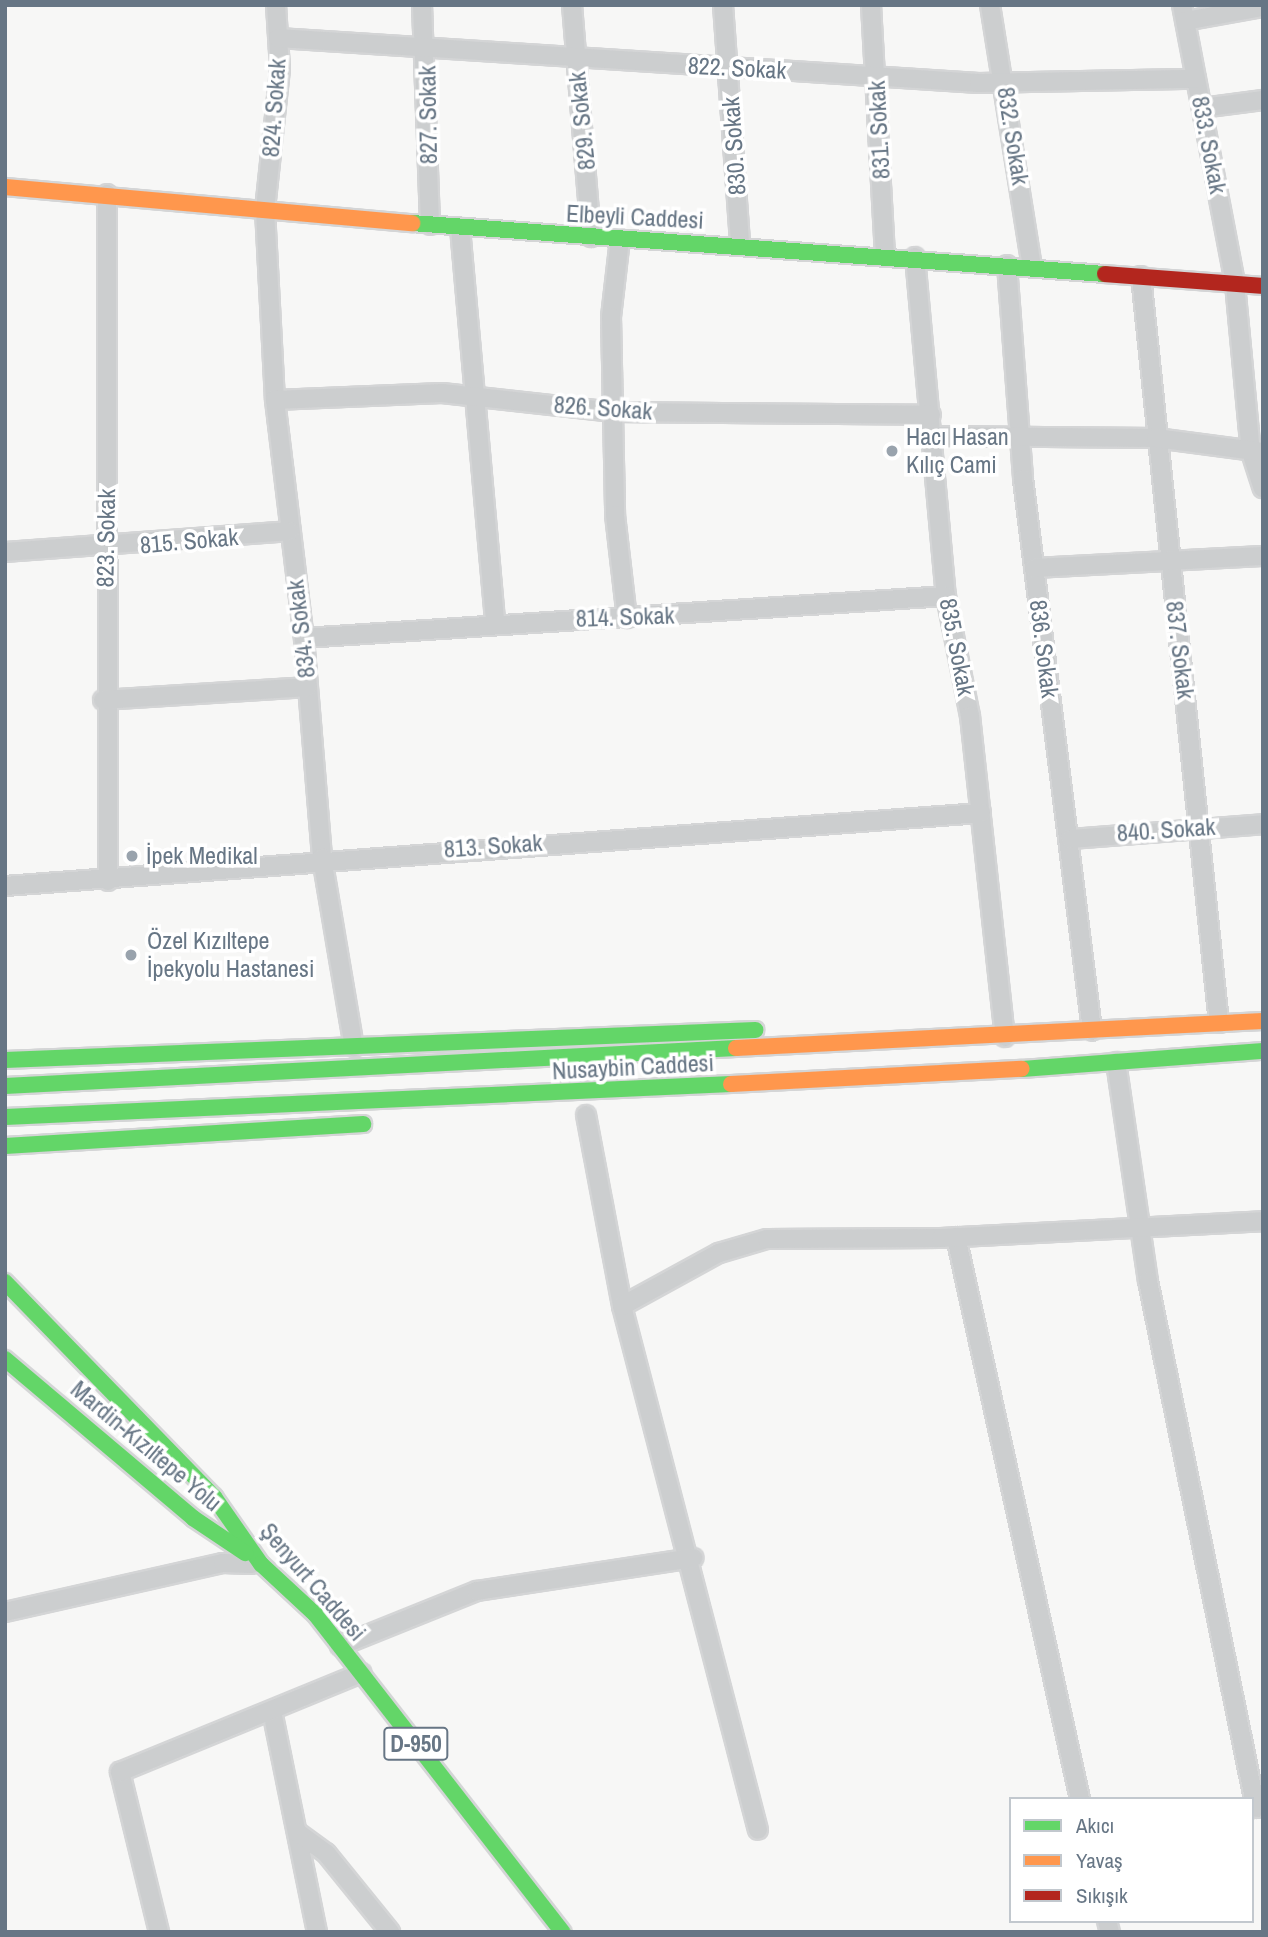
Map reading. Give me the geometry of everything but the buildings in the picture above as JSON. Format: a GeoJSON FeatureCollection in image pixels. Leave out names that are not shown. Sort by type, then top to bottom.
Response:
{"type":"FeatureCollection","features":[{"type":"Feature","properties":{"kind":"main road","name":"Elbeyli Caddesi"},"geometry":{"type":"LineString","coordinates":[[5,187],[107,194],[460,228],[885,254],[1263,286]]}},
{"type":"Feature","properties":{"kind":"main road","name":"Nusaybin Caddesi"},"geometry":{"type":"LineString","coordinates":[[5,1086],[1005,1037],[1263,1021]]}},
{"type":"Feature","properties":{"kind":"main road"},"geometry":{"type":"LineString","coordinates":[[5,1060],[354,1047],[671,1029],[1005,1037]]}},
{"type":"Feature","properties":{"kind":"main road","name":"Nusaybin Caddesi"},"geometry":{"type":"LineString","coordinates":[[5,1117],[954,1074],[1263,1051]]}},
{"type":"Feature","properties":{"kind":"main road"},"geometry":{"type":"LineString","coordinates":[[742,1103],[954,1074]]}},
{"type":"Feature","properties":{"kind":"main road"},"geometry":{"type":"LineString","coordinates":[[5,1146],[381,1123]]}},
{"type":"Feature","properties":{"kind":"main road","name":"Şenyurt Caddesi"},"geometry":{"type":"LineString","coordinates":[[5,1282],[214,1497],[261,1564],[340,1646],[563,1932]]}},
{"type":"Feature","properties":{"kind":"main road","name":"Mardin-Kızıltepe Yolu"},"geometry":{"type":"LineString","coordinates":[[5,1359],[193,1518],[261,1564]]}},
{"type":"Feature","properties":{"kind":"street","name":"824. Sokak"},"geometry":{"type":"LineString","coordinates":[[265,210],[278,38],[276,5]]}},
{"type":"Feature","properties":{"kind":"street","name":"827. Sokak"},"geometry":{"type":"LineString","coordinates":[[422,5],[427,51],[430,225]]}},
{"type":"Feature","properties":{"kind":"street","name":"829. Sokak"},"geometry":{"type":"LineString","coordinates":[[572,5],[591,237]]}},
{"type":"Feature","properties":{"kind":"street","name":"830. Sokak"},"geometry":{"type":"LineString","coordinates":[[723,5],[740,245]]}},
{"type":"Feature","properties":{"kind":"street","name":"831. Sokak"},"geometry":{"type":"LineString","coordinates":[[871,5],[885,254]]}},
{"type":"Feature","properties":{"kind":"street","name":"832. Sokak"},"geometry":{"type":"LineString","coordinates":[[990,5],[1032,267]]}},
{"type":"Feature","properties":{"kind":"street"},"geometry":{"type":"LineString","coordinates":[[1184,13],[1263,7]]}},
{"type":"Feature","properties":{"kind":"street","name":"833. Sokak"},"geometry":{"type":"LineString","coordinates":[[1184,13],[1235,284],[1263,488]]}},
{"type":"Feature","properties":{"kind":"street","name":"822. Sokak"},"geometry":{"type":"LineString","coordinates":[[278,38],[427,51],[1004,82],[1196,79]]}},
{"type":"Feature","properties":{"kind":"street"},"geometry":{"type":"LineString","coordinates":[[1202,108],[1263,100]]}},
{"type":"Feature","properties":{"kind":"street","name":"823. Sokak"},"geometry":{"type":"LineString","coordinates":[[107,194],[103,700],[108,881]]}},
{"type":"Feature","properties":{"kind":"street","name":"834. Sokak"},"geometry":{"type":"LineString","coordinates":[[265,210],[275,400],[304,638],[322,858],[354,1047]]}},
{"type":"Feature","properties":{"kind":"street"},"geometry":{"type":"LineString","coordinates":[[460,228],[495,622]]}},
{"type":"Feature","properties":{"kind":"street"},"geometry":{"type":"LineString","coordinates":[[620,239],[611,317],[615,515],[627,618]]}},
{"type":"Feature","properties":{"kind":"street","name":"835. Sokak"},"geometry":{"type":"LineString","coordinates":[[915,257],[934,436],[946,596],[981,813],[1005,1037]]}},
{"type":"Feature","properties":{"kind":"street","name":"836. Sokak"},"geometry":{"type":"LineString","coordinates":[[1007,265],[1020,435],[1034,568],[1092,1031]]}},
{"type":"Feature","properties":{"kind":"street","name":"837. Sokak"},"geometry":{"type":"LineString","coordinates":[[1141,276],[1169,565],[1202,827],[1219,1023]]}},
{"type":"Feature","properties":{"kind":"street","name":"826. Sokak"},"geometry":{"type":"LineString","coordinates":[[275,400],[475,396],[614,412],[931,415]]}},
{"type":"Feature","properties":{"kind":"street"},"geometry":{"type":"LineString","coordinates":[[934,436],[1156,438],[1257,452]]}},
{"type":"Feature","properties":{"kind":"street","name":"815. Sokak"},"geometry":{"type":"LineString","coordinates":[[5,552],[106,548],[289,531]]}},
{"type":"Feature","properties":{"kind":"street"},"geometry":{"type":"LineString","coordinates":[[1034,568],[1169,565],[1263,556]]}},
{"type":"Feature","properties":{"kind":"street","name":"814. Sokak"},"geometry":{"type":"LineString","coordinates":[[304,638],[495,622],[627,618],[946,596]]}},
{"type":"Feature","properties":{"kind":"street"},"geometry":{"type":"LineString","coordinates":[[103,700],[308,687]]}},
{"type":"Feature","properties":{"kind":"street","name":"813. Sokak"},"geometry":{"type":"LineString","coordinates":[[5,886],[108,881],[322,858],[981,813]]}},
{"type":"Feature","properties":{"kind":"street","name":"840. Sokak"},"geometry":{"type":"LineString","coordinates":[[1070,839],[1263,824]]}},
{"type":"Feature","properties":{"kind":"street"},"geometry":{"type":"LineString","coordinates":[[1116,1062],[1139,1228],[1254,1797]]}},
{"type":"Feature","properties":{"kind":"street"},"geometry":{"type":"LineString","coordinates":[[586,1115],[622,1306],[693,1558],[758,1830]]}},
{"type":"Feature","properties":{"kind":"street"},"geometry":{"type":"LineString","coordinates":[[622,1306],[719,1253],[767,1239],[956,1237],[1263,1221]]}},
{"type":"Feature","properties":{"kind":"street"},"geometry":{"type":"LineString","coordinates":[[956,1237],[1080,1797]]}},
{"type":"Feature","properties":{"kind":"street"},"geometry":{"type":"LineString","coordinates":[[340,1646],[477,1591],[693,1558]]}},
{"type":"Feature","properties":{"kind":"street"},"geometry":{"type":"LineString","coordinates":[[5,1612],[223,1563],[261,1564]]}},
{"type":"Feature","properties":{"kind":"street"},"geometry":{"type":"LineString","coordinates":[[159,1932],[120,1772],[361,1673]]}},
{"type":"Feature","properties":{"kind":"street"},"geometry":{"type":"LineString","coordinates":[[272,1711],[317,1932]]}},
{"type":"Feature","properties":{"kind":"street"},"geometry":{"type":"LineString","coordinates":[[1254,1798],[1256,1808]]}},
{"type":"Feature","properties":{"kind":"street"},"geometry":{"type":"LineString","coordinates":[[297,1832],[326,1853],[390,1932]]}},
{"type":"Feature","properties":{"kind":"traffic: fast"},"geometry":{"type":"LineString","coordinates":[[412,223],[1105,274]]}},
{"type":"Feature","properties":{"kind":"traffic: fast"},"geometry":{"type":"LineString","coordinates":[[5,1060],[755,1030]]}},
{"type":"Feature","properties":{"kind":"traffic: fast"},"geometry":{"type":"LineString","coordinates":[[5,1086],[736,1048]]}},
{"type":"Feature","properties":{"kind":"traffic: fast"},"geometry":{"type":"LineString","coordinates":[[1022,1069],[1263,1051]]}},
{"type":"Feature","properties":{"kind":"traffic: fast"},"geometry":{"type":"LineString","coordinates":[[5,1117],[731,1084]]}},
{"type":"Feature","properties":{"kind":"traffic: fast"},"geometry":{"type":"LineString","coordinates":[[5,1146],[363,1124]]}},
{"type":"Feature","properties":{"kind":"traffic: fast"},"geometry":{"type":"LineString","coordinates":[[5,1282],[214,1497],[261,1564]]}},
{"type":"Feature","properties":{"kind":"traffic: fast"},"geometry":{"type":"LineString","coordinates":[[5,1359],[193,1518],[245,1553]]}},
{"type":"Feature","properties":{"kind":"traffic: fast"},"geometry":{"type":"LineString","coordinates":[[261,1564],[315,1614],[563,1932]]}},
{"type":"Feature","properties":{"kind":"traffic: slow"},"geometry":{"type":"LineString","coordinates":[[5,187],[412,223]]}},
{"type":"Feature","properties":{"kind":"traffic: slow"},"geometry":{"type":"LineString","coordinates":[[736,1048],[1263,1021]]}},
{"type":"Feature","properties":{"kind":"traffic: slow"},"geometry":{"type":"LineString","coordinates":[[731,1084],[1022,1069]]}},
{"type":"Feature","properties":{"kind":"traffic: jam"},"geometry":{"type":"LineString","coordinates":[[1105,274],[1263,286]]}},
{"type":"Feature","properties":{"kind":"place","name":"Hacı Hasan Kılıç Cami"},"geometry":{"type":"Point","coordinates":[892,451]}},
{"type":"Feature","properties":{"kind":"place","name":"İpek Medikal"},"geometry":{"type":"Point","coordinates":[132,856]}},
{"type":"Feature","properties":{"kind":"place","name":"Özel Kızıltepe İpekyolu Hastanesi"},"geometry":{"type":"Point","coordinates":[131,955]}}]}
